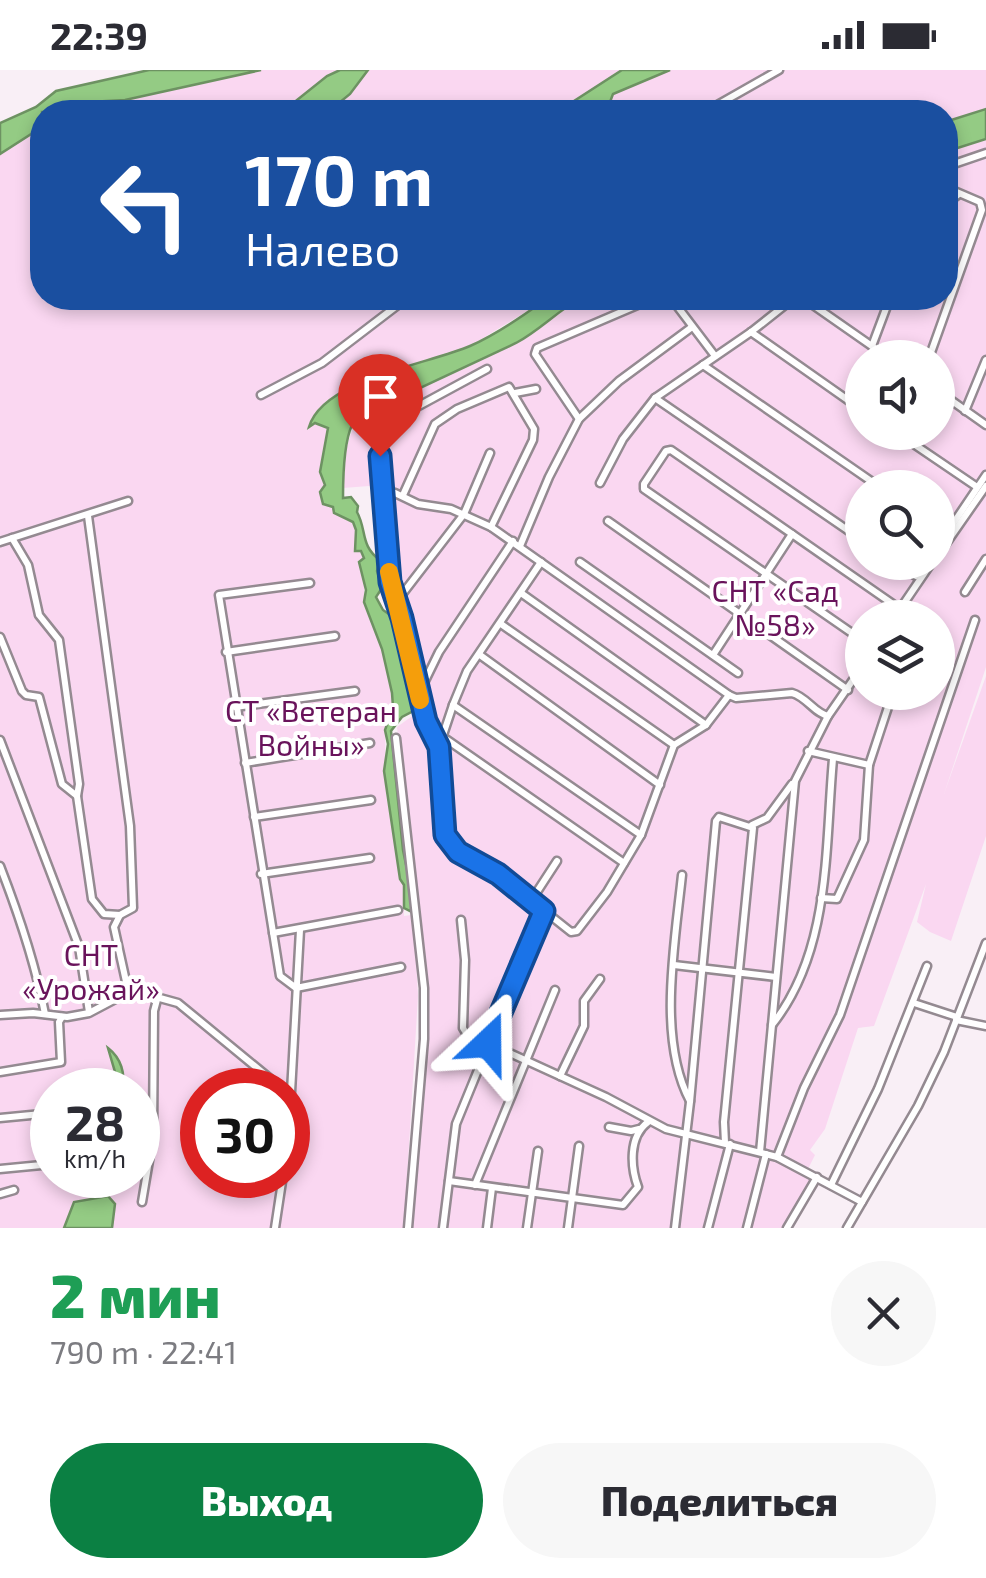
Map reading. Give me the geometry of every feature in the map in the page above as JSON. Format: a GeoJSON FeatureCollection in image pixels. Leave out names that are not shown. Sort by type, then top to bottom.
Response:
{"type":"FeatureCollection","features":[{"type":"Feature","properties":{"kind":"street"},"geometry":{"type":"LineString","coordinates":[[727,100],[780,70]]}},
{"type":"Feature","properties":{"kind":"street"},"geometry":{"type":"LineString","coordinates":[[958,163],[986,153]]}},
{"type":"Feature","properties":{"kind":"street"},"geometry":{"type":"LineString","coordinates":[[958,277],[982,210],[980,202],[960,193]]}},
{"type":"Feature","properties":{"kind":"street"},"geometry":{"type":"LineString","coordinates":[[261,395],[322,363],[390,310]]}},
{"type":"Feature","properties":{"kind":"street"},"geometry":{"type":"LineString","coordinates":[[579,419],[535,354],[536,348],[626,310]]}},
{"type":"Feature","properties":{"kind":"street"},"geometry":{"type":"LineString","coordinates":[[680,310],[714,356]]}},
{"type":"Feature","properties":{"kind":"street"},"geometry":{"type":"LineString","coordinates":[[600,483],[623,439],[655,398],[779,310]]}},
{"type":"Feature","properties":{"kind":"street"},"geometry":{"type":"LineString","coordinates":[[820,310],[863,340]]}},
{"type":"Feature","properties":{"kind":"street"},"geometry":{"type":"LineString","coordinates":[[874,340],[886,310]]}},
{"type":"Feature","properties":{"kind":"street"},"geometry":{"type":"LineString","coordinates":[[935,340],[946,310]]}},
{"type":"Feature","properties":{"kind":"street"},"geometry":{"type":"LineString","coordinates":[[418,694],[439,652],[516,544],[579,419],[619,382],[692,327]]}},
{"type":"Feature","properties":{"kind":"street"},"geometry":{"type":"LineString","coordinates":[[751,332],[845,398]]}},
{"type":"Feature","properties":{"kind":"street"},"geometry":{"type":"LineString","coordinates":[[965,410],[986,360]]}},
{"type":"Feature","properties":{"kind":"street"},"geometry":{"type":"LineString","coordinates":[[703,365],[855,470]]}},
{"type":"Feature","properties":{"kind":"street"},"geometry":{"type":"LineString","coordinates":[[439,747],[418,694],[390,582],[380,456],[391,420],[487,369]]}},
{"type":"Feature","properties":{"kind":"street"},"geometry":{"type":"LineString","coordinates":[[403,496],[435,424],[446,415],[509,387],[534,428],[533,440],[491,527]]}},
{"type":"Feature","properties":{"kind":"street"},"geometry":{"type":"LineString","coordinates":[[515,394],[536,390]]}},
{"type":"Feature","properties":{"kind":"street"},"geometry":{"type":"LineString","coordinates":[[655,398],[845,528]]}},
{"type":"Feature","properties":{"kind":"street"},"geometry":{"type":"LineString","coordinates":[[955,403],[986,426]]}},
{"type":"Feature","properties":{"kind":"street"},"geometry":{"type":"LineString","coordinates":[[845,628],[644,490],[666,450],[887,600]]}},
{"type":"Feature","properties":{"kind":"street"},"geometry":{"type":"LineString","coordinates":[[924,450],[982,487]]}},
{"type":"Feature","properties":{"kind":"street"},"geometry":{"type":"LineString","coordinates":[[397,600],[464,514],[490,453]]}},
{"type":"Feature","properties":{"kind":"street"},"geometry":{"type":"LineString","coordinates":[[955,529],[986,474]]}},
{"type":"Feature","properties":{"kind":"street"},"geometry":{"type":"LineString","coordinates":[[955,521],[982,487]]}},
{"type":"Feature","properties":{"kind":"street"},"geometry":{"type":"LineString","coordinates":[[384,491],[418,504],[464,514],[491,527],[729,695],[736,698],[792,694],[828,716]]}},
{"type":"Feature","properties":{"kind":"street"},"geometry":{"type":"LineString","coordinates":[[0,542],[128,501]]}},
{"type":"Feature","properties":{"kind":"street"},"geometry":{"type":"LineString","coordinates":[[88,516],[132,844],[132,908],[120,915],[114,927],[127,986],[123,995]]}},
{"type":"Feature","properties":{"kind":"street"},"geometry":{"type":"LineString","coordinates":[[608,521],[845,688]]}},
{"type":"Feature","properties":{"kind":"street"},"geometry":{"type":"LineString","coordinates":[[713,656],[792,534]]}},
{"type":"Feature","properties":{"kind":"street"},"geometry":{"type":"LineString","coordinates":[[12,538],[28,564],[38,615],[59,640],[92,898],[104,914],[120,915]]}},
{"type":"Feature","properties":{"kind":"street"},"geometry":{"type":"LineString","coordinates":[[965,592],[986,560]]}},
{"type":"Feature","properties":{"kind":"street"},"geometry":{"type":"LineString","coordinates":[[541,562],[467,671],[453,706],[439,747],[444,821],[449,844],[458,852],[498,874],[571,932],[578,931],[640,835],[674,746],[706,725],[729,695]]}},
{"type":"Feature","properties":{"kind":"street"},"geometry":{"type":"LineString","coordinates":[[580,562],[738,673]]}},
{"type":"Feature","properties":{"kind":"street"},"geometry":{"type":"LineString","coordinates":[[310,583],[219,595],[280,976],[296,988],[401,967]]}},
{"type":"Feature","properties":{"kind":"street"},"geometry":{"type":"LineString","coordinates":[[521,593],[706,725]]}},
{"type":"Feature","properties":{"kind":"street"},"geometry":{"type":"LineString","coordinates":[[777,1157],[804,1088],[840,1015],[975,620]]}},
{"type":"Feature","properties":{"kind":"street"},"geometry":{"type":"LineString","coordinates":[[501,624],[674,746]]}},
{"type":"Feature","properties":{"kind":"street"},"geometry":{"type":"LineString","coordinates":[[226,652],[335,636]]}},
{"type":"Feature","properties":{"kind":"street"},"geometry":{"type":"LineString","coordinates":[[0,637],[22,692],[38,696],[62,784],[76,796]]}},
{"type":"Feature","properties":{"kind":"street"},"geometry":{"type":"LineString","coordinates":[[480,655],[660,785]]}},
{"type":"Feature","properties":{"kind":"street"},"geometry":{"type":"LineString","coordinates":[[235,707],[355,692]]}},
{"type":"Feature","properties":{"kind":"street"},"geometry":{"type":"LineString","coordinates":[[674,1228],[717,818],[752,826],[767,818],[795,780],[828,716],[845,694]]}},
{"type":"Feature","properties":{"kind":"street"},"geometry":{"type":"LineString","coordinates":[[453,706],[486,725],[640,835]]}},
{"type":"Feature","properties":{"kind":"street"},"geometry":{"type":"LineString","coordinates":[[821,898],[837,899],[864,840],[870,765],[887,710]]}},
{"type":"Feature","properties":{"kind":"street"},"geometry":{"type":"LineString","coordinates":[[443,737],[624,863]]}},
{"type":"Feature","properties":{"kind":"street"},"geometry":{"type":"LineString","coordinates":[[396,738],[424,988],[424,1039],[408,1228]]}},
{"type":"Feature","properties":{"kind":"street"},"geometry":{"type":"LineString","coordinates":[[0,740],[79,947],[89,1013]]}},
{"type":"Feature","properties":{"kind":"street"},"geometry":{"type":"LineString","coordinates":[[245,763],[370,743]]}},
{"type":"Feature","properties":{"kind":"street"},"geometry":{"type":"LineString","coordinates":[[808,751],[870,765]]}},
{"type":"Feature","properties":{"kind":"street"},"geometry":{"type":"LineString","coordinates":[[772,1026],[784,1010],[813,948],[833,759]]}},
{"type":"Feature","properties":{"kind":"street"},"geometry":{"type":"LineString","coordinates":[[748,1228],[763,1153],[795,780]]}},
{"type":"Feature","properties":{"kind":"street"},"geometry":{"type":"LineString","coordinates":[[254,817],[371,800]]}},
{"type":"Feature","properties":{"kind":"street"},"geometry":{"type":"LineString","coordinates":[[708,1228],[728,1143],[724,1122],[752,826]]}},
{"type":"Feature","properties":{"kind":"street"},"geometry":{"type":"LineString","coordinates":[[262,874],[370,858]]}},
{"type":"Feature","properties":{"kind":"street"},"geometry":{"type":"LineString","coordinates":[[531,902],[557,861]]}},
{"type":"Feature","properties":{"kind":"street"},"geometry":{"type":"LineString","coordinates":[[0,866],[22,922],[45,1014]]}},
{"type":"Feature","properties":{"kind":"street"},"geometry":{"type":"LineString","coordinates":[[682,875],[672,1039],[681,1084],[690,1102]]}},
{"type":"Feature","properties":{"kind":"street"},"geometry":{"type":"LineString","coordinates":[[272,933],[398,910]]}},
{"type":"Feature","properties":{"kind":"street"},"geometry":{"type":"LineString","coordinates":[[443,1228],[456,1124],[544,911]]}},
{"type":"Feature","properties":{"kind":"street"},"geometry":{"type":"LineString","coordinates":[[461,920],[466,1033],[606,1097],[649,1122],[777,1157],[862,1202]]}},
{"type":"Feature","properties":{"kind":"street"},"geometry":{"type":"LineString","coordinates":[[290,1068],[300,930]]}},
{"type":"Feature","properties":{"kind":"street"},"geometry":{"type":"LineString","coordinates":[[847,1228],[918,1106],[986,942]]}},
{"type":"Feature","properties":{"kind":"street"},"geometry":{"type":"LineString","coordinates":[[674,965],[776,977]]}},
{"type":"Feature","properties":{"kind":"street"},"geometry":{"type":"LineString","coordinates":[[831,1185],[863,1123],[926,966]]}},
{"type":"Feature","properties":{"kind":"street"},"geometry":{"type":"LineString","coordinates":[[560,1076],[584,1026],[584,1002],[600,979]]}},
{"type":"Feature","properties":{"kind":"street"},"geometry":{"type":"LineString","coordinates":[[475,1185],[554,990]]}},
{"type":"Feature","properties":{"kind":"street"},"geometry":{"type":"LineString","coordinates":[[0,1015],[89,1013],[123,995],[138,992],[158,996],[178,1002],[258,1068]]}},
{"type":"Feature","properties":{"kind":"street"},"geometry":{"type":"LineString","coordinates":[[142,1202],[153,1137],[154,1010],[158,996]]}},
{"type":"Feature","properties":{"kind":"street"},"geometry":{"type":"LineString","coordinates":[[914,1003],[986,1026]]}},
{"type":"Feature","properties":{"kind":"street"},"geometry":{"type":"LineString","coordinates":[[0,1072],[61,1062],[58,1022],[63,1016]]}},
{"type":"Feature","properties":{"kind":"street"},"geometry":{"type":"LineString","coordinates":[[0,1118],[30,1115]]}},
{"type":"Feature","properties":{"kind":"street"},"geometry":{"type":"LineString","coordinates":[[608,1126],[631,1132],[649,1122]]}},
{"type":"Feature","properties":{"kind":"street"},"geometry":{"type":"LineString","coordinates":[[449,1181],[619,1206],[628,1202],[638,1187],[632,1163],[640,1129]]}},
{"type":"Feature","properties":{"kind":"street"},"geometry":{"type":"LineString","coordinates":[[568,1228],[579,1146]]}},
{"type":"Feature","properties":{"kind":"street"},"geometry":{"type":"LineString","coordinates":[[527,1228],[538,1151]]}},
{"type":"Feature","properties":{"kind":"street"},"geometry":{"type":"LineString","coordinates":[[0,1169],[30,1166]]}},
{"type":"Feature","properties":{"kind":"street"},"geometry":{"type":"LineString","coordinates":[[787,1228],[817,1177]]}},
{"type":"Feature","properties":{"kind":"street"},"geometry":{"type":"LineString","coordinates":[[487,1228],[492,1188]]}},
{"type":"Feature","properties":{"kind":"street"},"geometry":{"type":"LineString","coordinates":[[0,1194],[14,1190]]}},
{"type":"Feature","properties":{"kind":"street"},"geometry":{"type":"LineString","coordinates":[[275,1228],[280,1198]]}},
{"type":"Feature","properties":{"kind":"green space"},"geometry":{"type":"Polygon","coordinates":[[[261,70],[340,70],[297,100],[109,100],[261,70]]]}},
{"type":"Feature","properties":{"kind":"green space"},"geometry":{"type":"Polygon","coordinates":[[[368,70],[622,70],[576,100],[343,100],[368,70]]]}},
{"type":"Feature","properties":{"kind":"green space"},"geometry":{"type":"Polygon","coordinates":[[[670,70],[986,70],[986,109],[958,118],[958,100],[611,100],[613,94],[670,70]]]}},
{"type":"Feature","properties":{"kind":"green space"},"geometry":{"type":"Polygon","coordinates":[[[30,135],[30,310],[529,310],[470,346],[350,387],[315,423],[328,428],[320,472],[325,485],[320,492],[324,504],[334,507],[335,513],[350,517],[356,530],[364,558],[364,602],[382,649],[392,693],[393,707],[385,730],[386,795],[404,885],[404,916],[411,915],[414,920],[418,996],[404,1228],[112,1228],[115,1205],[74,1202],[64,1228],[0,1228],[0,154],[30,135]]]}},
{"type":"Feature","properties":{"kind":"green space","name":"СНТ «Сад №58»"},"geometry":{"type":"Polygon","coordinates":[[[986,139],[986,667],[944,794],[986,676],[986,836],[951,941],[917,922],[926,884],[874,1026],[858,1028],[825,1129],[810,1150],[815,1155],[805,1175],[815,1183],[788,1228],[410,1228],[422,1112],[427,996],[397,727],[422,709],[382,485],[343,488],[344,463],[353,429],[376,402],[384,405],[516,343],[563,310],[958,310],[958,148],[986,139]]]}},
{"type":"Feature","properties":{"kind":"shaded area"},"geometry":{"type":"Polygon","coordinates":[[[149,70],[261,70],[125,100],[45,100],[56,91],[149,70]]]}},
{"type":"Feature","properties":{"kind":"shaded area"},"geometry":{"type":"Polygon","coordinates":[[[340,70],[368,70],[343,100],[297,100],[340,70]]]}},
{"type":"Feature","properties":{"kind":"shaded area"},"geometry":{"type":"Polygon","coordinates":[[[622,70],[670,70],[613,94],[611,100],[576,100],[622,70]]]}},
{"type":"Feature","properties":{"kind":"shaded area"},"geometry":{"type":"Polygon","coordinates":[[[986,109],[986,139],[958,148],[958,118],[986,109]]]}},
{"type":"Feature","properties":{"kind":"shaded area"},"geometry":{"type":"Polygon","coordinates":[[[30,110],[30,135],[0,154],[0,123],[30,110]]]}},
{"type":"Feature","properties":{"kind":"shaded area"},"geometry":{"type":"Polygon","coordinates":[[[530,310],[563,310],[516,343],[384,405],[375,402],[356,418],[347,441],[343,498],[351,497],[358,506],[367,543],[380,560],[377,571],[382,588],[376,597],[383,610],[393,617],[417,709],[402,717],[391,731],[403,850],[414,903],[410,911],[404,908],[404,885],[384,771],[388,744],[385,730],[393,707],[392,693],[382,649],[364,602],[366,590],[359,562],[364,558],[361,551],[355,551],[353,522],[323,504],[320,492],[325,485],[320,472],[328,428],[315,423],[309,427],[318,410],[355,385],[470,346],[530,310]]]}},
{"type":"Feature","properties":{"kind":"shaded area"},"geometry":{"type":"Polygon","coordinates":[[[108,1048],[121,1068],[114,1068],[108,1048]]]}},
{"type":"Feature","properties":{"kind":"shaded area"},"geometry":{"type":"Polygon","coordinates":[[[110,1198],[115,1204],[112,1228],[64,1228],[74,1202],[110,1198]]]}},
{"type":"Feature","properties":{"kind":"slow traffic"},"geometry":{"type":"LineString","coordinates":[[389,572],[420,700]]}},
{"type":"Feature","properties":{"kind":"route"},"geometry":{"type":"LineString","coordinates":[[380,456],[390,582],[426,721],[439,747],[445,835],[458,852],[498,874],[544,911],[488,1043]]}},
{"type":"Feature","properties":{"kind":"park label","name":"СТ «Ветеран Войны»"},"geometry":{"type":"Point","coordinates":[311,729]}},
{"type":"Feature","properties":{"kind":"park label","name":"СНТ «Урожай»"},"geometry":{"type":"Point","coordinates":[91,973]}}]}
